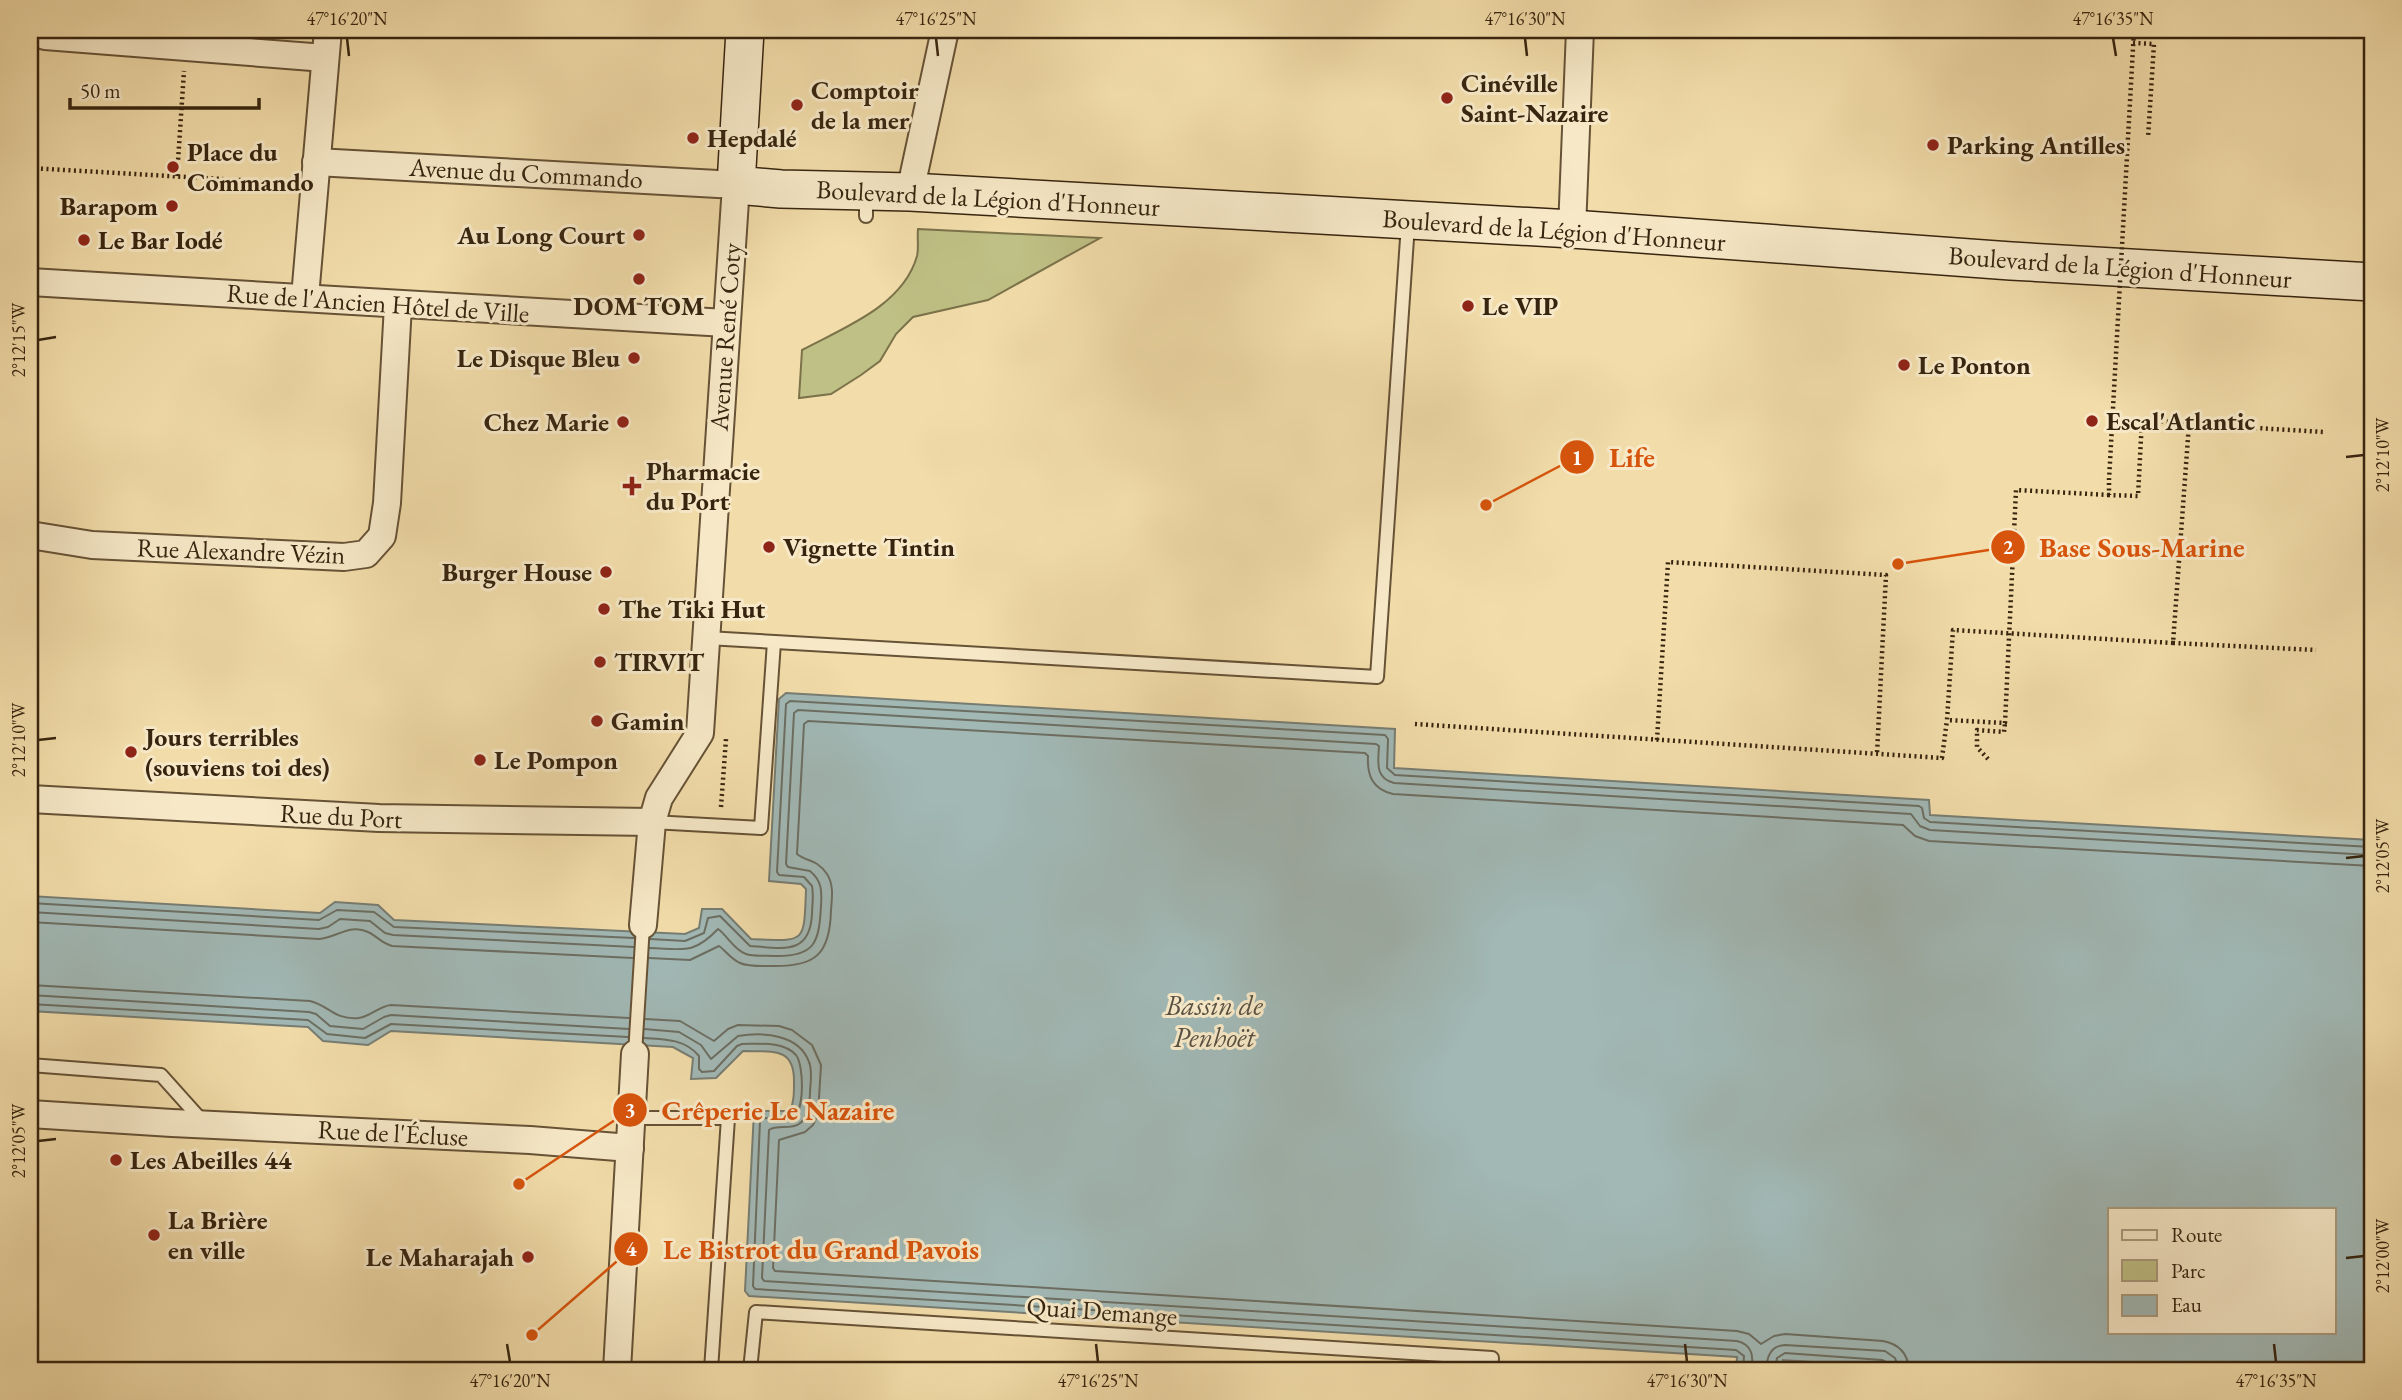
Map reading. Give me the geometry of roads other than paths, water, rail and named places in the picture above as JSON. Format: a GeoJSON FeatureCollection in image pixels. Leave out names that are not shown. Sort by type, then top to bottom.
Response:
{"type":"FeatureCollection","features":[{"type":"Feature","properties":{"kind":"main road","name":"Avenue René Coty"},"geometry":{"type":"LineString","coordinates":[[736,186],[745,30]]}},
{"type":"Feature","properties":{"kind":"main road","name":"Boulevard de la Légion d'Honneur"},"geometry":{"type":"LineString","coordinates":[[736,186],[866,203],[910,192],[1572,229],[1997,260],[2372,282]]}},
{"type":"Feature","properties":{"kind":"street"},"geometry":{"type":"LineString","coordinates":[[304,297],[328,30]]}},
{"type":"Feature","properties":{"kind":"street"},"geometry":{"type":"LineString","coordinates":[[910,192],[944,30]]}},
{"type":"Feature","properties":{"kind":"street"},"geometry":{"type":"LineString","coordinates":[[1572,229],[1580,30]]}},
{"type":"Feature","properties":{"kind":"street"},"geometry":{"type":"LineString","coordinates":[[44,33],[325,58]]}},
{"type":"Feature","properties":{"kind":"street","name":"Avenue du Commando"},"geometry":{"type":"LineString","coordinates":[[316,162],[736,186]]}},
{"type":"Feature","properties":{"kind":"street","name":"Avenue René Coty"},"geometry":{"type":"LineString","coordinates":[[643,925],[652,822],[659,798],[700,733],[736,186]]}},
{"type":"Feature","properties":{"kind":"street","name":"Rue de l'Ancien Hôtel de Ville"},"geometry":{"type":"LineString","coordinates":[[30,282],[726,323]]}},
{"type":"Feature","properties":{"kind":"street","name":"Rue Alexandre Vézin"},"geometry":{"type":"LineString","coordinates":[[30,535],[128,548],[344,557],[366,554],[382,536],[387,503],[398,305]]}},
{"type":"Feature","properties":{"kind":"street","name":"Rue du Port"},"geometry":{"type":"LineString","coordinates":[[30,799],[379,818],[652,822]]}},
{"type":"Feature","properties":{"kind":"street"},"geometry":{"type":"LineString","coordinates":[[617,1370],[635,1054]]}},
{"type":"Feature","properties":{"kind":"street","name":"Rue de l'Écluse"},"geometry":{"type":"LineString","coordinates":[[30,1114],[530,1140],[630,1148]]}},
{"type":"Feature","properties":{"kind":"lane"},"geometry":{"type":"LineString","coordinates":[[707,638],[1377,677],[1408,221]]}},
{"type":"Feature","properties":{"kind":"lane"},"geometry":{"type":"LineString","coordinates":[[652,822],[761,828],[774,642]]}},
{"type":"Feature","properties":{"kind":"lane"},"geometry":{"type":"LineString","coordinates":[[635,1054],[643,925]]}},
{"type":"Feature","properties":{"kind":"lane"},"geometry":{"type":"LineString","coordinates":[[30,1065],[160,1075],[206,1125]]}},
{"type":"Feature","properties":{"kind":"lane"},"geometry":{"type":"LineString","coordinates":[[631,1118],[728,1118],[711,1370]]}},
{"type":"Feature","properties":{"kind":"lane","name":"Quai Demange"},"geometry":{"type":"LineString","coordinates":[[750,1370],[756,1312],[1492,1358],[1491,1370]]}},
{"type":"Feature","properties":{"kind":"water","name":"Bassin de Penhoët"},"geometry":{"type":"Polygon","coordinates":[[[786,693],[1395,729],[1394,768],[1929,800],[1930,815],[2372,840],[2372,1370],[1934,1370],[1783,1360],[1782,1370],[1736,1370],[1737,1357],[749,1296],[745,1291],[754,1111],[790,1111],[793,1071],[791,1063],[780,1054],[743,1051],[716,1078],[691,1079],[693,1058],[673,1047],[391,1031],[368,1045],[323,1041],[308,1027],[30,1011],[30,896],[320,913],[335,902],[378,905],[394,920],[685,934],[699,928],[702,909],[722,909],[751,939],[792,939],[802,930],[806,889],[801,884],[769,881],[779,699],[786,693]]]}},
{"type":"Feature","properties":{"kind":"place","name":"Cinéville Saint-Nazaire"},"geometry":{"type":"Point","coordinates":[1447,98]}},
{"type":"Feature","properties":{"kind":"place","name":"Comptoir de la mer"},"geometry":{"type":"Point","coordinates":[797,105]}},
{"type":"Feature","properties":{"kind":"place","name":"Hepdalé"},"geometry":{"type":"Point","coordinates":[693,138]}},
{"type":"Feature","properties":{"kind":"place","name":"Parking Antilles"},"geometry":{"type":"Point","coordinates":[1933,145]}},
{"type":"Feature","properties":{"kind":"place","name":"Place du Commando"},"geometry":{"type":"Point","coordinates":[173,167]}},
{"type":"Feature","properties":{"kind":"place","name":"Barapom"},"geometry":{"type":"Point","coordinates":[172,206]}},
{"type":"Feature","properties":{"kind":"place","name":"Au Long Court"},"geometry":{"type":"Point","coordinates":[639,235]}},
{"type":"Feature","properties":{"kind":"place","name":"Le Bar Iodé"},"geometry":{"type":"Point","coordinates":[84,240]}},
{"type":"Feature","properties":{"kind":"place","name":"DOM TOM"},"geometry":{"type":"Point","coordinates":[639,279]}},
{"type":"Feature","properties":{"kind":"place","name":"Le VIP"},"geometry":{"type":"Point","coordinates":[1468,306]}},
{"type":"Feature","properties":{"kind":"place","name":"Le Disque Bleu"},"geometry":{"type":"Point","coordinates":[634,358]}},
{"type":"Feature","properties":{"kind":"place","name":"Le Ponton"},"geometry":{"type":"Point","coordinates":[1904,365]}},
{"type":"Feature","properties":{"kind":"place","name":"Escal'Atlantic"},"geometry":{"type":"Point","coordinates":[2092,421]}},
{"type":"Feature","properties":{"kind":"place","name":"Chez Marie"},"geometry":{"type":"Point","coordinates":[623,422]}},
{"type":"Feature","properties":{"kind":"place","name":"Pharmacie du Port"},"geometry":{"type":"Point","coordinates":[632,486]}},
{"type":"Feature","properties":{"kind":"place","name":"Life"},"geometry":{"type":"Point","coordinates":[1486,505]}},
{"type":"Feature","properties":{"kind":"place","name":"Vignette Tintin"},"geometry":{"type":"Point","coordinates":[769,547]}},
{"type":"Feature","properties":{"kind":"place","name":"Base Sous-Marine"},"geometry":{"type":"Point","coordinates":[1898,564]}},
{"type":"Feature","properties":{"kind":"place","name":"Burger House"},"geometry":{"type":"Point","coordinates":[606,572]}},
{"type":"Feature","properties":{"kind":"place","name":"The Tiki Hut"},"geometry":{"type":"Point","coordinates":[604,609]}},
{"type":"Feature","properties":{"kind":"place","name":"TIRVIT"},"geometry":{"type":"Point","coordinates":[600,662]}},
{"type":"Feature","properties":{"kind":"place","name":"Gamin"},"geometry":{"type":"Point","coordinates":[597,721]}},
{"type":"Feature","properties":{"kind":"place","name":"Jours terribles (souviens toi des)"},"geometry":{"type":"Point","coordinates":[131,752]}},
{"type":"Feature","properties":{"kind":"place","name":"Le Pompon"},"geometry":{"type":"Point","coordinates":[480,760]}},
{"type":"Feature","properties":{"kind":"place","name":"Les Abeilles 44"},"geometry":{"type":"Point","coordinates":[116,1160]}},
{"type":"Feature","properties":{"kind":"place","name":"Crêperie Le Nazaire"},"geometry":{"type":"Point","coordinates":[519,1184]}},
{"type":"Feature","properties":{"kind":"place","name":"La Brière en ville"},"geometry":{"type":"Point","coordinates":[154,1235]}},
{"type":"Feature","properties":{"kind":"place","name":"Le Maharajah"},"geometry":{"type":"Point","coordinates":[528,1257]}},
{"type":"Feature","properties":{"kind":"place","name":"Le Bistrot du Grand Pavois"},"geometry":{"type":"Point","coordinates":[532,1335]}}]}
